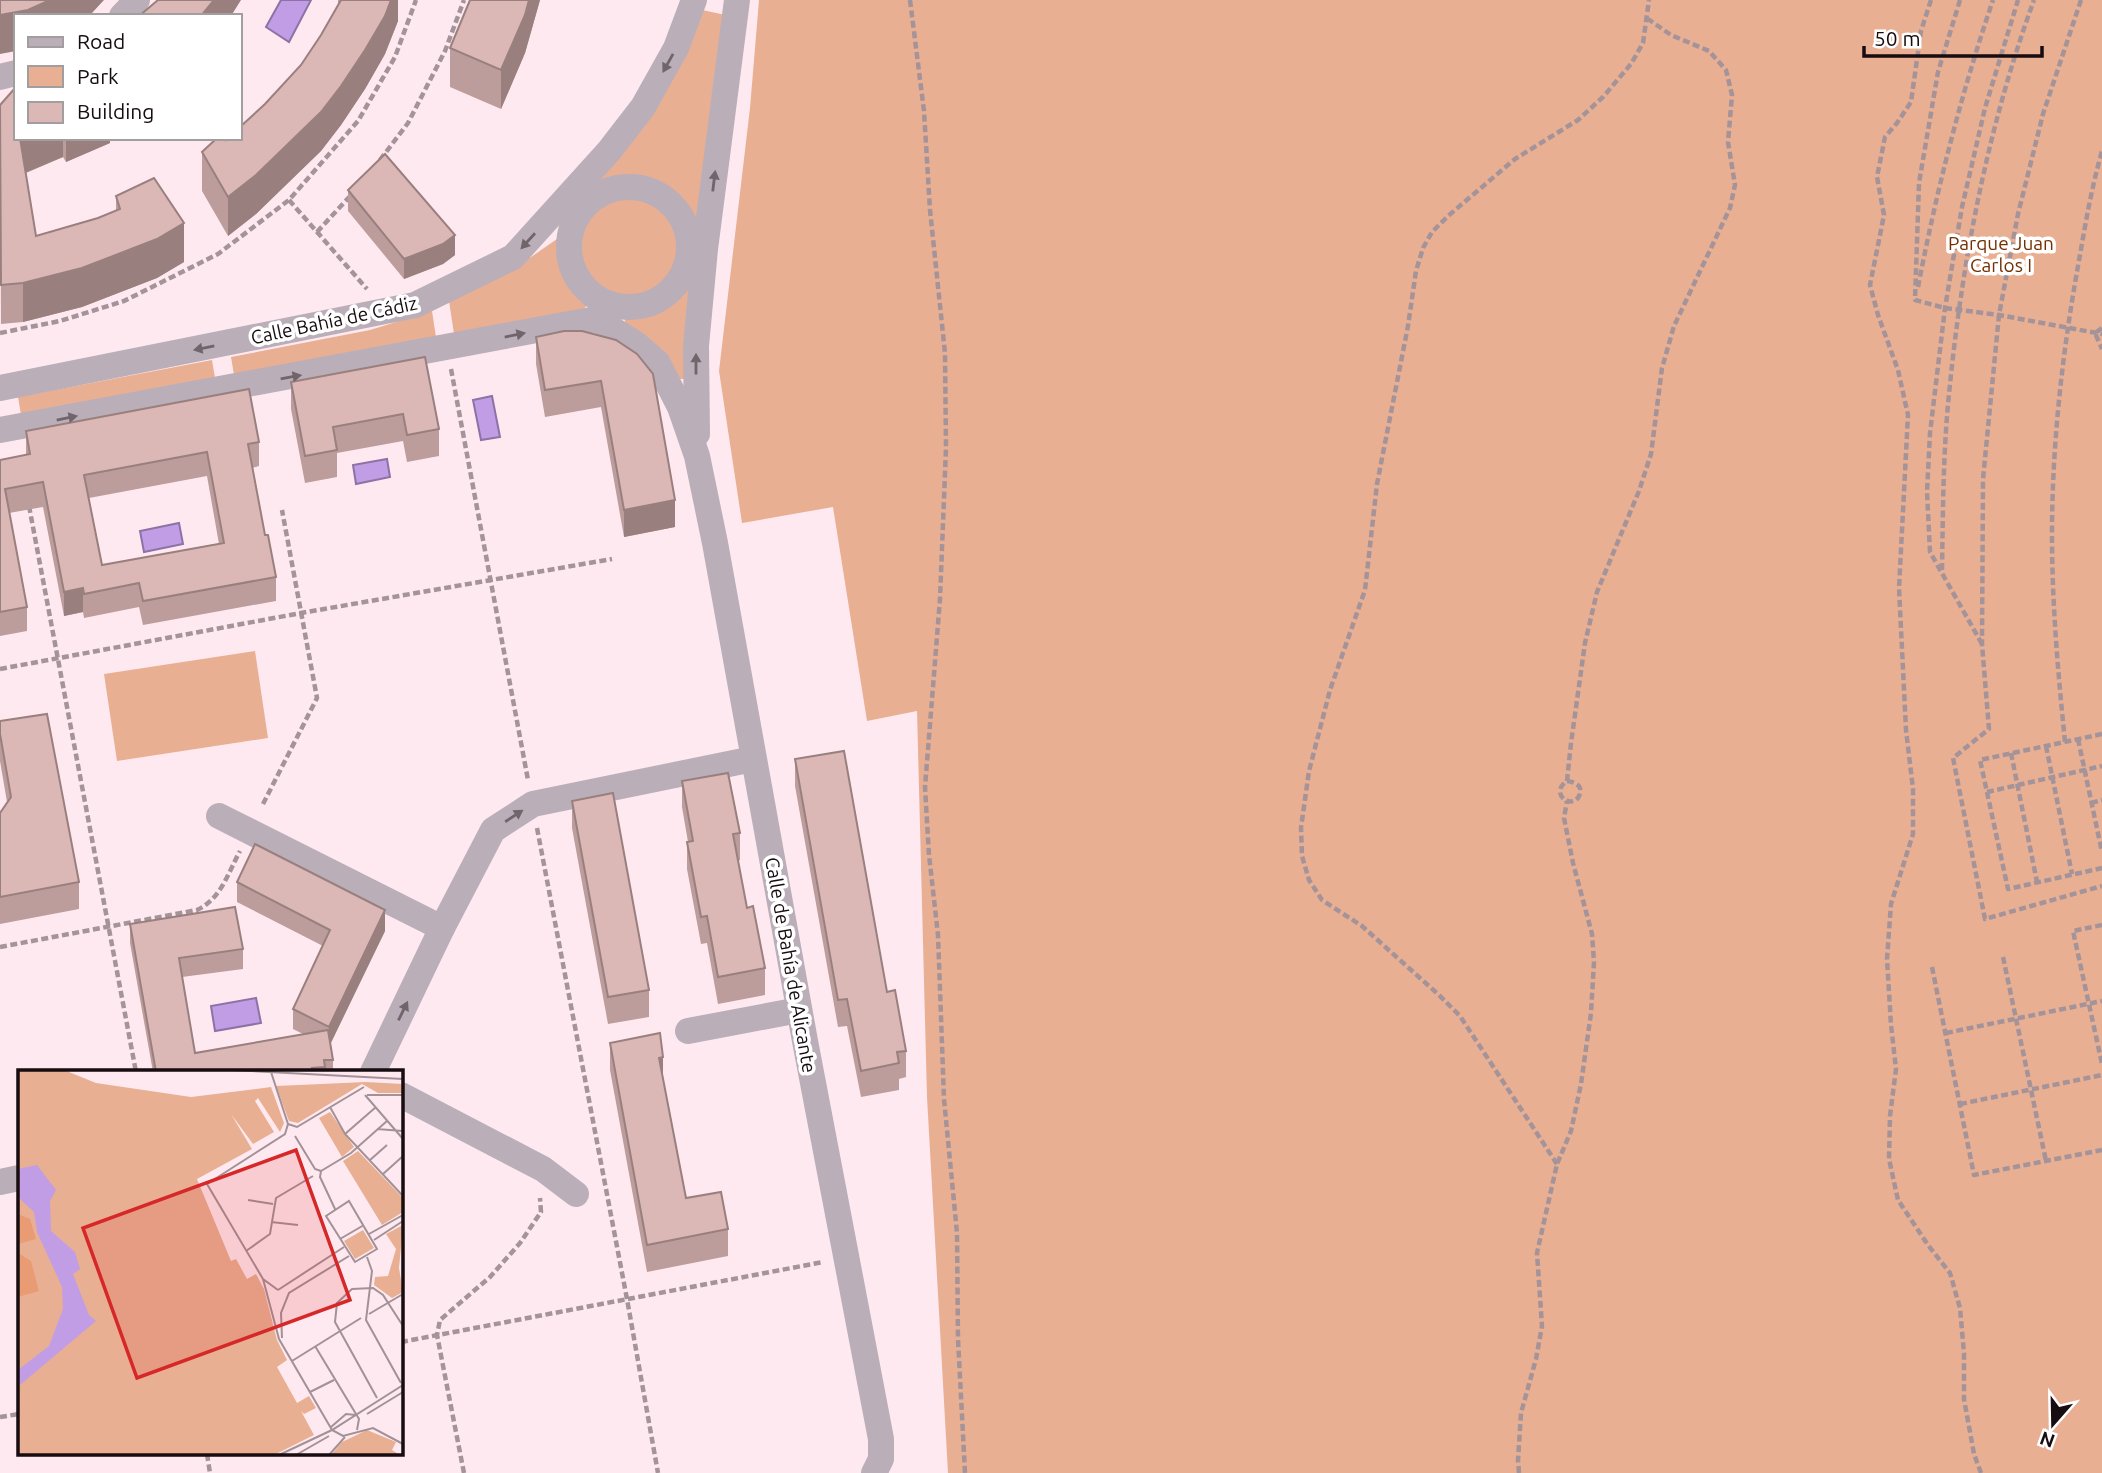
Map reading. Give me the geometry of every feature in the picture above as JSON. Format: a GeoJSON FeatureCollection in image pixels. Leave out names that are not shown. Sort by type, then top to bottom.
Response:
{"type":"FeatureCollection","features":[{"type":"Feature","properties":{"kind":"street"},"geometry":{"type":"LineString","coordinates":[[124,14],[137,0]]}},
{"type":"Feature","properties":{"kind":"street","name":"Calle Bahía de Cádiz"},"geometry":{"type":"LineString","coordinates":[[0,388],[415,305],[513,257],[578,199],[609,151],[643,107],[676,48],[694,0]]}},
{"type":"Feature","properties":{"kind":"street"},"geometry":{"type":"LineString","coordinates":[[0,430],[599,310],[642,305],[661,298],[676,285],[697,248],[737,0]]}},
{"type":"Feature","properties":{"kind":"street"},"geometry":{"type":"LineString","coordinates":[[599,310],[576,275],[570,258],[569,239],[578,199],[620,188],[641,188],[660,196],[675,209],[697,248]]}},
{"type":"Feature","properties":{"kind":"street","name":"Calle de Bahía de Alicante"},"geometry":{"type":"LineString","coordinates":[[697,248],[697,456]]}},
{"type":"Feature","properties":{"kind":"street","name":"Calle de Bahía de Alicante"},"geometry":{"type":"LineString","coordinates":[[599,310],[657,362],[680,407],[697,456],[881,1439],[881,1459],[874,1473]]}},
{"type":"Feature","properties":{"kind":"street"},"geometry":{"type":"LineString","coordinates":[[374,1070],[442,928],[493,830],[533,804],[753,759]]}},
{"type":"Feature","properties":{"kind":"street"},"geometry":{"type":"LineString","coordinates":[[219,816],[442,928]]}},
{"type":"Feature","properties":{"kind":"street"},"geometry":{"type":"LineString","coordinates":[[688,1031],[799,1010]]}},
{"type":"Feature","properties":{"kind":"street"},"geometry":{"type":"LineString","coordinates":[[402,1096],[543,1169],[576,1194]]}},
{"type":"Feature","properties":{"kind":"street"},"geometry":{"type":"LineString","coordinates":[[0,1182],[18,1178]]}},
{"type":"Feature","properties":{"kind":"path"},"geometry":{"type":"LineString","coordinates":[[0,333],[60,321],[124,301],[218,254],[289,200],[358,121],[395,57],[416,0]]}},
{"type":"Feature","properties":{"kind":"path"},"geometry":{"type":"LineString","coordinates":[[377,164],[408,122],[445,51],[464,0]]}},
{"type":"Feature","properties":{"kind":"path"},"geometry":{"type":"LineString","coordinates":[[910,0],[924,111],[930,210],[945,352],[946,448],[940,599],[925,787],[938,935],[944,1099],[957,1233],[958,1339],[965,1473]]}},
{"type":"Feature","properties":{"kind":"path"},"geometry":{"type":"LineString","coordinates":[[1557,1164],[1460,1016],[1362,926],[1322,900],[1309,880],[1303,856],[1301,828],[1309,771],[1330,690],[1365,590],[1377,484],[1416,271],[1423,248],[1440,224],[1515,159],[1578,120],[1603,97],[1631,64],[1643,43],[1649,0]]}},
{"type":"Feature","properties":{"kind":"path"},"geometry":{"type":"LineString","coordinates":[[1931,0],[1921,32],[1911,102],[1885,137],[1877,177],[1884,215],[1870,285],[1898,370],[1908,415],[1899,587],[1906,730],[1913,789],[1913,834],[1891,904],[1887,959],[1896,1069],[1890,1116],[1889,1159],[1898,1200],[1950,1273],[1961,1308],[1964,1399],[1974,1454],[1981,1473]]}},
{"type":"Feature","properties":{"kind":"path"},"geometry":{"type":"LineString","coordinates":[[1915,300],[1919,183],[1938,72],[1960,0]]}},
{"type":"Feature","properties":{"kind":"path"},"geometry":{"type":"LineString","coordinates":[[1915,300],[1935,199],[1951,137],[1993,0]]}},
{"type":"Feature","properties":{"kind":"path"},"geometry":{"type":"LineString","coordinates":[[1982,644],[1930,552],[1927,492],[1930,433],[1945,307],[1962,207],[1985,108],[2018,0]]}},
{"type":"Feature","properties":{"kind":"path"},"geometry":{"type":"LineString","coordinates":[[1942,571],[1943,483],[1959,310],[1975,214],[1998,119],[2035,0]]}},
{"type":"Feature","properties":{"kind":"path"},"geometry":{"type":"LineString","coordinates":[[2081,0],[2043,114],[2018,214],[1999,315],[1983,479],[1982,644],[1989,729],[1952,758],[1985,919],[2102,886]]}},
{"type":"Feature","properties":{"kind":"path"},"geometry":{"type":"LineString","coordinates":[[1567,781],[1579,785],[1581,792],[1573,802],[1562,797],[1560,791],[1567,781],[1586,643],[1597,592],[1639,491],[1651,454],[1662,368],[1674,326],[1730,208],[1735,184],[1728,142],[1732,95],[1726,70],[1709,51],[1671,35],[1648,19]]}},
{"type":"Feature","properties":{"kind":"path"},"geometry":{"type":"LineString","coordinates":[[2065,742],[2055,638],[2052,534],[2056,430],[2066,327],[2102,151]]}},
{"type":"Feature","properties":{"kind":"path"},"geometry":{"type":"LineString","coordinates":[[2094,181],[2102,183]]}},
{"type":"Feature","properties":{"kind":"path"},"geometry":{"type":"LineString","coordinates":[[317,232],[361,185]]}},
{"type":"Feature","properties":{"kind":"path"},"geometry":{"type":"LineString","coordinates":[[289,200],[372,295]]}},
{"type":"Feature","properties":{"kind":"path"},"geometry":{"type":"LineString","coordinates":[[1915,300],[2102,334]]}},
{"type":"Feature","properties":{"kind":"path"},"geometry":{"type":"LineString","coordinates":[[2095,333],[2102,328]]}},
{"type":"Feature","properties":{"kind":"path"},"geometry":{"type":"LineString","coordinates":[[2095,333],[2102,349]]}},
{"type":"Feature","properties":{"kind":"path"},"geometry":{"type":"LineString","coordinates":[[450,365],[530,790]]}},
{"type":"Feature","properties":{"kind":"path"},"geometry":{"type":"LineString","coordinates":[[27,497],[136,1070]]}},
{"type":"Feature","properties":{"kind":"path"},"geometry":{"type":"LineString","coordinates":[[263,804],[317,698],[282,510]]}},
{"type":"Feature","properties":{"kind":"path"},"geometry":{"type":"LineString","coordinates":[[0,669],[612,559]]}},
{"type":"Feature","properties":{"kind":"path"},"geometry":{"type":"LineString","coordinates":[[2102,734],[1980,760],[2008,889],[2102,868]]}},
{"type":"Feature","properties":{"kind":"path"},"geometry":{"type":"LineString","coordinates":[[2078,739],[2102,852]]}},
{"type":"Feature","properties":{"kind":"path"},"geometry":{"type":"LineString","coordinates":[[2046,746],[2072,874]]}},
{"type":"Feature","properties":{"kind":"path"},"geometry":{"type":"LineString","coordinates":[[2011,753],[2037,882]]}},
{"type":"Feature","properties":{"kind":"path"},"geometry":{"type":"LineString","coordinates":[[1987,792],[2102,766]]}},
{"type":"Feature","properties":{"kind":"path"},"geometry":{"type":"LineString","coordinates":[[2091,803],[2102,800]]}},
{"type":"Feature","properties":{"kind":"path"},"geometry":{"type":"LineString","coordinates":[[1519,1473],[1521,1413],[1542,1326],[1537,1253],[1557,1164],[1571,1131],[1591,1013],[1594,962],[1592,934],[1564,818],[1567,801]]}},
{"type":"Feature","properties":{"kind":"path"},"geometry":{"type":"LineString","coordinates":[[535,817],[658,1473]]}},
{"type":"Feature","properties":{"kind":"path"},"geometry":{"type":"LineString","coordinates":[[0,947],[207,906],[217,897],[241,847]]}},
{"type":"Feature","properties":{"kind":"path"},"geometry":{"type":"LineString","coordinates":[[2102,925],[2073,931],[2102,1064]]}},
{"type":"Feature","properties":{"kind":"path"},"geometry":{"type":"LineString","coordinates":[[2003,957],[2046,1161]]}},
{"type":"Feature","properties":{"kind":"path"},"geometry":{"type":"LineString","coordinates":[[1932,967],[1974,1175],[2102,1150]]}},
{"type":"Feature","properties":{"kind":"path"},"geometry":{"type":"LineString","coordinates":[[1946,1033],[2102,1001]]}},
{"type":"Feature","properties":{"kind":"path"},"geometry":{"type":"LineString","coordinates":[[1960,1104],[2102,1075]]}},
{"type":"Feature","properties":{"kind":"path"},"geometry":{"type":"LineString","coordinates":[[464,1473],[437,1335],[440,1320],[490,1277],[520,1242],[541,1212],[539,1189]]}},
{"type":"Feature","properties":{"kind":"path"},"geometry":{"type":"LineString","coordinates":[[402,1342],[823,1262]]}},
{"type":"Feature","properties":{"kind":"path"},"geometry":{"type":"LineString","coordinates":[[0,1417],[18,1413]]}},
{"type":"Feature","properties":{"kind":"green space","name":"Parque Juan Carlos I"},"geometry":{"type":"Polygon","coordinates":[[[759,0],[2102,0],[2102,1473],[948,1473],[927,1097],[917,711],[867,721],[833,507],[742,523],[719,371],[750,108],[759,0]]]}},
{"type":"Feature","properties":{"kind":"green space"},"geometry":{"type":"Polygon","coordinates":[[[698,9],[730,16],[696,229],[692,227],[677,202],[656,187],[631,181],[602,185],[598,181],[698,9]]]}},
{"type":"Feature","properties":{"kind":"green space"},"geometry":{"type":"Polygon","coordinates":[[[628,195],[648,199],[665,210],[676,227],[680,247],[676,267],[665,284],[648,295],[628,299],[608,295],[591,284],[580,267],[576,247],[580,227],[591,210],[608,199],[628,195]]]}},
{"type":"Feature","properties":{"kind":"green space"},"geometry":{"type":"Polygon","coordinates":[[[557,239],[561,240],[570,274],[588,300],[586,307],[454,334],[449,301],[531,257],[557,239]]]}},
{"type":"Feature","properties":{"kind":"green space"},"geometry":{"type":"Polygon","coordinates":[[[685,288],[690,290],[684,379],[679,379],[626,326],[624,317],[657,307],[685,288]]]}},
{"type":"Feature","properties":{"kind":"green space"},"geometry":{"type":"Polygon","coordinates":[[[432,311],[436,337],[234,375],[231,357],[370,330],[432,311]]]}},
{"type":"Feature","properties":{"kind":"green space"},"geometry":{"type":"Polygon","coordinates":[[[212,360],[215,378],[21,415],[18,397],[212,360]]]}},
{"type":"Feature","properties":{"kind":"green space"},"geometry":{"type":"Polygon","coordinates":[[[255,651],[268,738],[117,761],[104,674],[255,651]]]}},
{"type":"Feature","properties":{"kind":"shaded area"},"geometry":{"type":"Polygon","coordinates":[[[281,0],[311,0],[289,42],[266,27],[281,0]]]}},
{"type":"Feature","properties":{"kind":"shaded area"},"geometry":{"type":"Polygon","coordinates":[[[492,396],[500,437],[481,440],[473,400],[492,396]]]}},
{"type":"Feature","properties":{"kind":"shaded area"},"geometry":{"type":"Polygon","coordinates":[[[387,459],[390,477],[356,484],[353,465],[387,459]]]}},
{"type":"Feature","properties":{"kind":"shaded area"},"geometry":{"type":"Polygon","coordinates":[[[179,523],[183,544],[144,552],[140,531],[179,523]]]}},
{"type":"Feature","properties":{"kind":"shaded area"},"geometry":{"type":"Polygon","coordinates":[[[256,998],[261,1023],[215,1031],[211,1006],[256,998]]]}},
{"type":"Feature","properties":{"kind":"building"},"geometry":{"type":"Polygon","coordinates":[[[0,0],[50,0],[28,10],[0,15],[0,0]]]}},
{"type":"Feature","properties":{"kind":"building"},"geometry":{"type":"Polygon","coordinates":[[[158,0],[214,0],[203,14],[141,14],[158,0]]]}},
{"type":"Feature","properties":{"kind":"building"},"geometry":{"type":"Polygon","coordinates":[[[341,0],[391,0],[365,50],[321,112],[256,175],[228,197],[202,152],[215,140],[242,140],[242,125],[301,65],[341,0]]]}},
{"type":"Feature","properties":{"kind":"building"},"geometry":{"type":"Polygon","coordinates":[[[470,0],[529,0],[501,70],[450,48],[470,0]]]}},
{"type":"Feature","properties":{"kind":"building"},"geometry":{"type":"Polygon","coordinates":[[[14,89],[14,140],[20,140],[36,236],[120,209],[116,196],[154,178],[184,223],[157,239],[82,268],[23,283],[1,285],[0,105],[14,89]]]}},
{"type":"Feature","properties":{"kind":"building"},"geometry":{"type":"Polygon","coordinates":[[[385,154],[455,235],[443,244],[404,259],[348,190],[385,154]]]}},
{"type":"Feature","properties":{"kind":"building"},"geometry":{"type":"Polygon","coordinates":[[[564,331],[582,331],[616,340],[637,354],[653,374],[675,500],[624,510],[601,381],[545,390],[536,337],[564,331]]]}},
{"type":"Feature","properties":{"kind":"building"},"geometry":{"type":"Polygon","coordinates":[[[425,357],[439,429],[407,435],[403,414],[333,427],[337,450],[305,456],[291,382],[425,357]]]}},
{"type":"Feature","properties":{"kind":"building"},"geometry":{"type":"Polygon","coordinates":[[[249,389],[259,442],[248,444],[265,535],[268,535],[276,577],[143,601],[139,583],[84,594],[83,588],[64,592],[43,482],[5,489],[27,607],[0,612],[0,460],[30,454],[26,431],[249,389]],[[207,452],[84,475],[102,565],[224,543],[207,452]]]}},
{"type":"Feature","properties":{"kind":"building"},"geometry":{"type":"Polygon","coordinates":[[[47,714],[79,882],[0,897],[0,813],[11,797],[0,721],[47,714]]]}},
{"type":"Feature","properties":{"kind":"building"},"geometry":{"type":"Polygon","coordinates":[[[844,751],[887,992],[895,990],[906,1051],[897,1052],[899,1063],[861,1071],[847,999],[838,1000],[795,759],[844,751]]]}},
{"type":"Feature","properties":{"kind":"building"},"geometry":{"type":"Polygon","coordinates":[[[728,773],[740,833],[733,834],[747,908],[753,906],[765,968],[718,977],[707,916],[701,917],[687,842],[693,841],[682,781],[728,773]]]}},
{"type":"Feature","properties":{"kind":"building"},"geometry":{"type":"Polygon","coordinates":[[[613,793],[649,990],[608,997],[572,801],[613,793]]]}},
{"type":"Feature","properties":{"kind":"building"},"geometry":{"type":"Polygon","coordinates":[[[255,844],[385,910],[329,1027],[293,1009],[330,930],[237,882],[255,844]]]}},
{"type":"Feature","properties":{"kind":"building"},"geometry":{"type":"Polygon","coordinates":[[[235,907],[243,949],[179,958],[195,1053],[328,1030],[333,1060],[324,1060],[325,1067],[312,1070],[156,1070],[130,924],[235,907]]]}},
{"type":"Feature","properties":{"kind":"building"},"geometry":{"type":"Polygon","coordinates":[[[660,1033],[663,1057],[659,1058],[686,1198],[721,1192],[728,1229],[647,1245],[610,1043],[660,1033]]]}}]}
